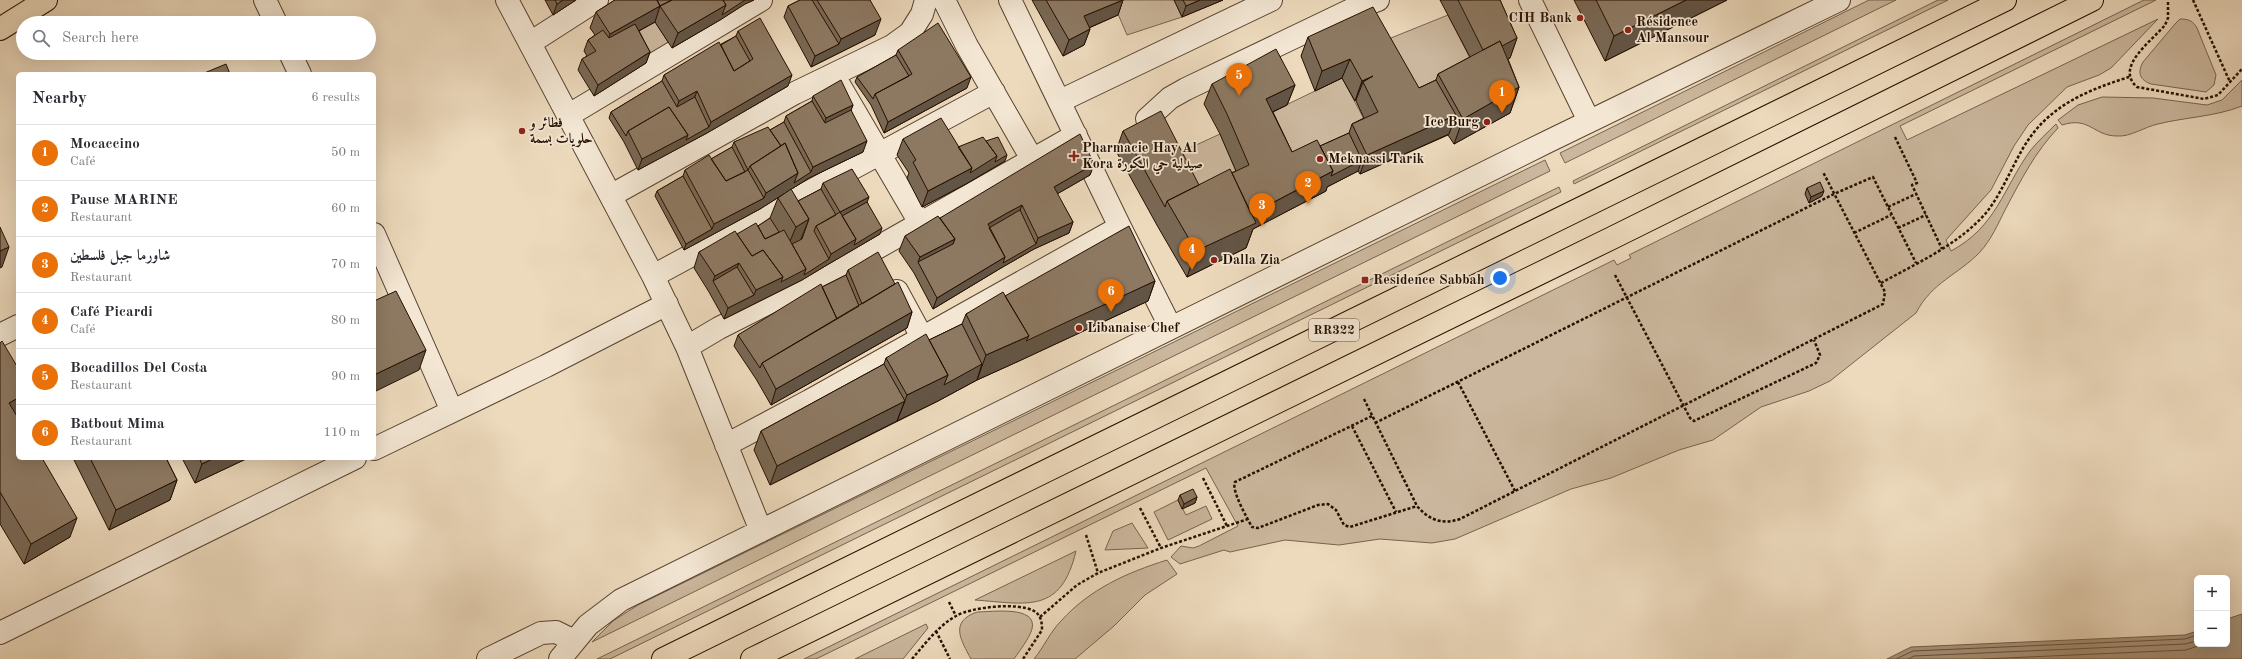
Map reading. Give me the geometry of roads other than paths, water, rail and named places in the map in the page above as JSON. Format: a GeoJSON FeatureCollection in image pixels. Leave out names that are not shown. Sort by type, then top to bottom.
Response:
{"type":"FeatureCollection","features":[{"type":"Feature","properties":{"kind":"main road"},"geometry":{"type":"LineString","coordinates":[[21,16],[46,0]]}},
{"type":"Feature","properties":{"kind":"main road","name":"RR322"},"geometry":{"type":"LineString","coordinates":[[663,659],[2005,0]]}},
{"type":"Feature","properties":{"kind":"main road","name":"RR322"},"geometry":{"type":"LineString","coordinates":[[752,659],[1612,238],[2092,0]]}},
{"type":"Feature","properties":{"kind":"main road"},"geometry":{"type":"LineString","coordinates":[[0,29],[16,19]]}},
{"type":"Feature","properties":{"kind":"street"},"geometry":{"type":"LineString","coordinates":[[265,0],[273,16]]}},
{"type":"Feature","properties":{"kind":"street"},"geometry":{"type":"LineString","coordinates":[[507,0],[612,195],[667,304],[687,347],[761,531]]}},
{"type":"Feature","properties":{"kind":"street"},"geometry":{"type":"LineString","coordinates":[[530,43],[597,0]]}},
{"type":"Feature","properties":{"kind":"street"},"geometry":{"type":"LineString","coordinates":[[612,195],[795,93],[892,46],[910,33],[922,14],[926,0]]}},
{"type":"Feature","properties":{"kind":"street"},"geometry":{"type":"LineString","coordinates":[[944,0],[1032,159]]}},
{"type":"Feature","properties":{"kind":"street"},"geometry":{"type":"LineString","coordinates":[[1010,0],[1120,227],[1171,328]]}},
{"type":"Feature","properties":{"kind":"street"},"geometry":{"type":"LineString","coordinates":[[1060,101],[1271,0]]}},
{"type":"Feature","properties":{"kind":"street"},"geometry":{"type":"LineString","coordinates":[[1147,119],[1170,98],[1186,89],[1351,10],[1378,0]]}},
{"type":"Feature","properties":{"kind":"street"},"geometry":{"type":"LineString","coordinates":[[1530,0],[1590,121]]}},
{"type":"Feature","properties":{"kind":"street"},"geometry":{"type":"LineString","coordinates":[[560,659],[588,625],[621,600],[1590,121],[1839,0]]}},
{"type":"Feature","properties":{"kind":"street"},"geometry":{"type":"LineString","coordinates":[[569,115],[754,4],[758,27]]}},
{"type":"Feature","properties":{"kind":"street"},"geometry":{"type":"LineString","coordinates":[[293,60],[299,72]]}},
{"type":"Feature","properties":{"kind":"street"},"geometry":{"type":"LineString","coordinates":[[784,74],[795,93]]}},
{"type":"Feature","properties":{"kind":"street"},"geometry":{"type":"LineString","coordinates":[[833,75],[920,223]]}},
{"type":"Feature","properties":{"kind":"street"},"geometry":{"type":"LineString","coordinates":[[653,276],[994,92]]}},
{"type":"Feature","properties":{"kind":"street"},"geometry":{"type":"LineString","coordinates":[[687,347],[719,328],[875,249],[1076,135]]}},
{"type":"Feature","properties":{"kind":"street"},"geometry":{"type":"LineString","coordinates":[[726,445],[809,402],[922,337],[1120,227]]}},
{"type":"Feature","properties":{"kind":"street"},"geometry":{"type":"LineString","coordinates":[[376,239],[452,410]]}},
{"type":"Feature","properties":{"kind":"street"},"geometry":{"type":"LineString","coordinates":[[875,249],[922,337]]}},
{"type":"Feature","properties":{"kind":"street"},"geometry":{"type":"LineString","coordinates":[[376,448],[452,410],[546,366],[667,304]]}},
{"type":"Feature","properties":{"kind":"street"},"geometry":{"type":"LineString","coordinates":[[0,335],[16,327]]}},
{"type":"Feature","properties":{"kind":"street"},"geometry":{"type":"LineString","coordinates":[[0,633],[351,460]]}},
{"type":"Feature","properties":{"kind":"street"},"geometry":{"type":"LineString","coordinates":[[488,659],[541,633],[556,632],[574,641]]}},
{"type":"Feature","properties":{"kind":"water"},"geometry":{"type":"Polygon","coordinates":[[[2242,614],[2242,659],[1887,659],[1911,647],[2185,635],[2194,632],[2194,647],[2230,647],[2230,618],[2242,614]]]}},
{"type":"Feature","properties":{"kind":"place","name":"CIH Bank"},"geometry":{"type":"Point","coordinates":[1580,18]}},
{"type":"Feature","properties":{"kind":"place","name":"Résidence Al Mansour"},"geometry":{"type":"Point","coordinates":[1628,30]}},
{"type":"Feature","properties":{"kind":"place","name":"Bocadillos Del Costa"},"geometry":{"type":"Point","coordinates":[1239,96]}},
{"type":"Feature","properties":{"kind":"place","name":"Mocaccino"},"geometry":{"type":"Point","coordinates":[1502,113]}},
{"type":"Feature","properties":{"kind":"place","name":"Ice Burg"},"geometry":{"type":"Point","coordinates":[1487,122]}},
{"type":"Feature","properties":{"kind":"place","name":"فطائر و حلويات بسمة"},"geometry":{"type":"Point","coordinates":[522,131]}},
{"type":"Feature","properties":{"kind":"place","name":"Pharmacie Hay Al Kora صيدلية حي الكورة"},"geometry":{"type":"Point","coordinates":[1074,156]}},
{"type":"Feature","properties":{"kind":"place","name":"Meknassi Tarik"},"geometry":{"type":"Point","coordinates":[1320,159]}},
{"type":"Feature","properties":{"kind":"place","name":"Pause MARINE"},"geometry":{"type":"Point","coordinates":[1308,204]}},
{"type":"Feature","properties":{"kind":"place","name":"شاورما جبل فلسطين"},"geometry":{"type":"Point","coordinates":[1262,226]}},
{"type":"Feature","properties":{"kind":"place","name":"Dalla Zia"},"geometry":{"type":"Point","coordinates":[1214,260]}},
{"type":"Feature","properties":{"kind":"place","name":"Café Picardi"},"geometry":{"type":"Point","coordinates":[1192,270]}},
{"type":"Feature","properties":{"kind":"place","name":"Residence Sabbah"},"geometry":{"type":"Point","coordinates":[1365,280]}},
{"type":"Feature","properties":{"kind":"place","name":"Batbout Mima"},"geometry":{"type":"Point","coordinates":[1111,312]}},
{"type":"Feature","properties":{"kind":"place","name":"Libanaise Chef"},"geometry":{"type":"Point","coordinates":[1079,328]}}]}
